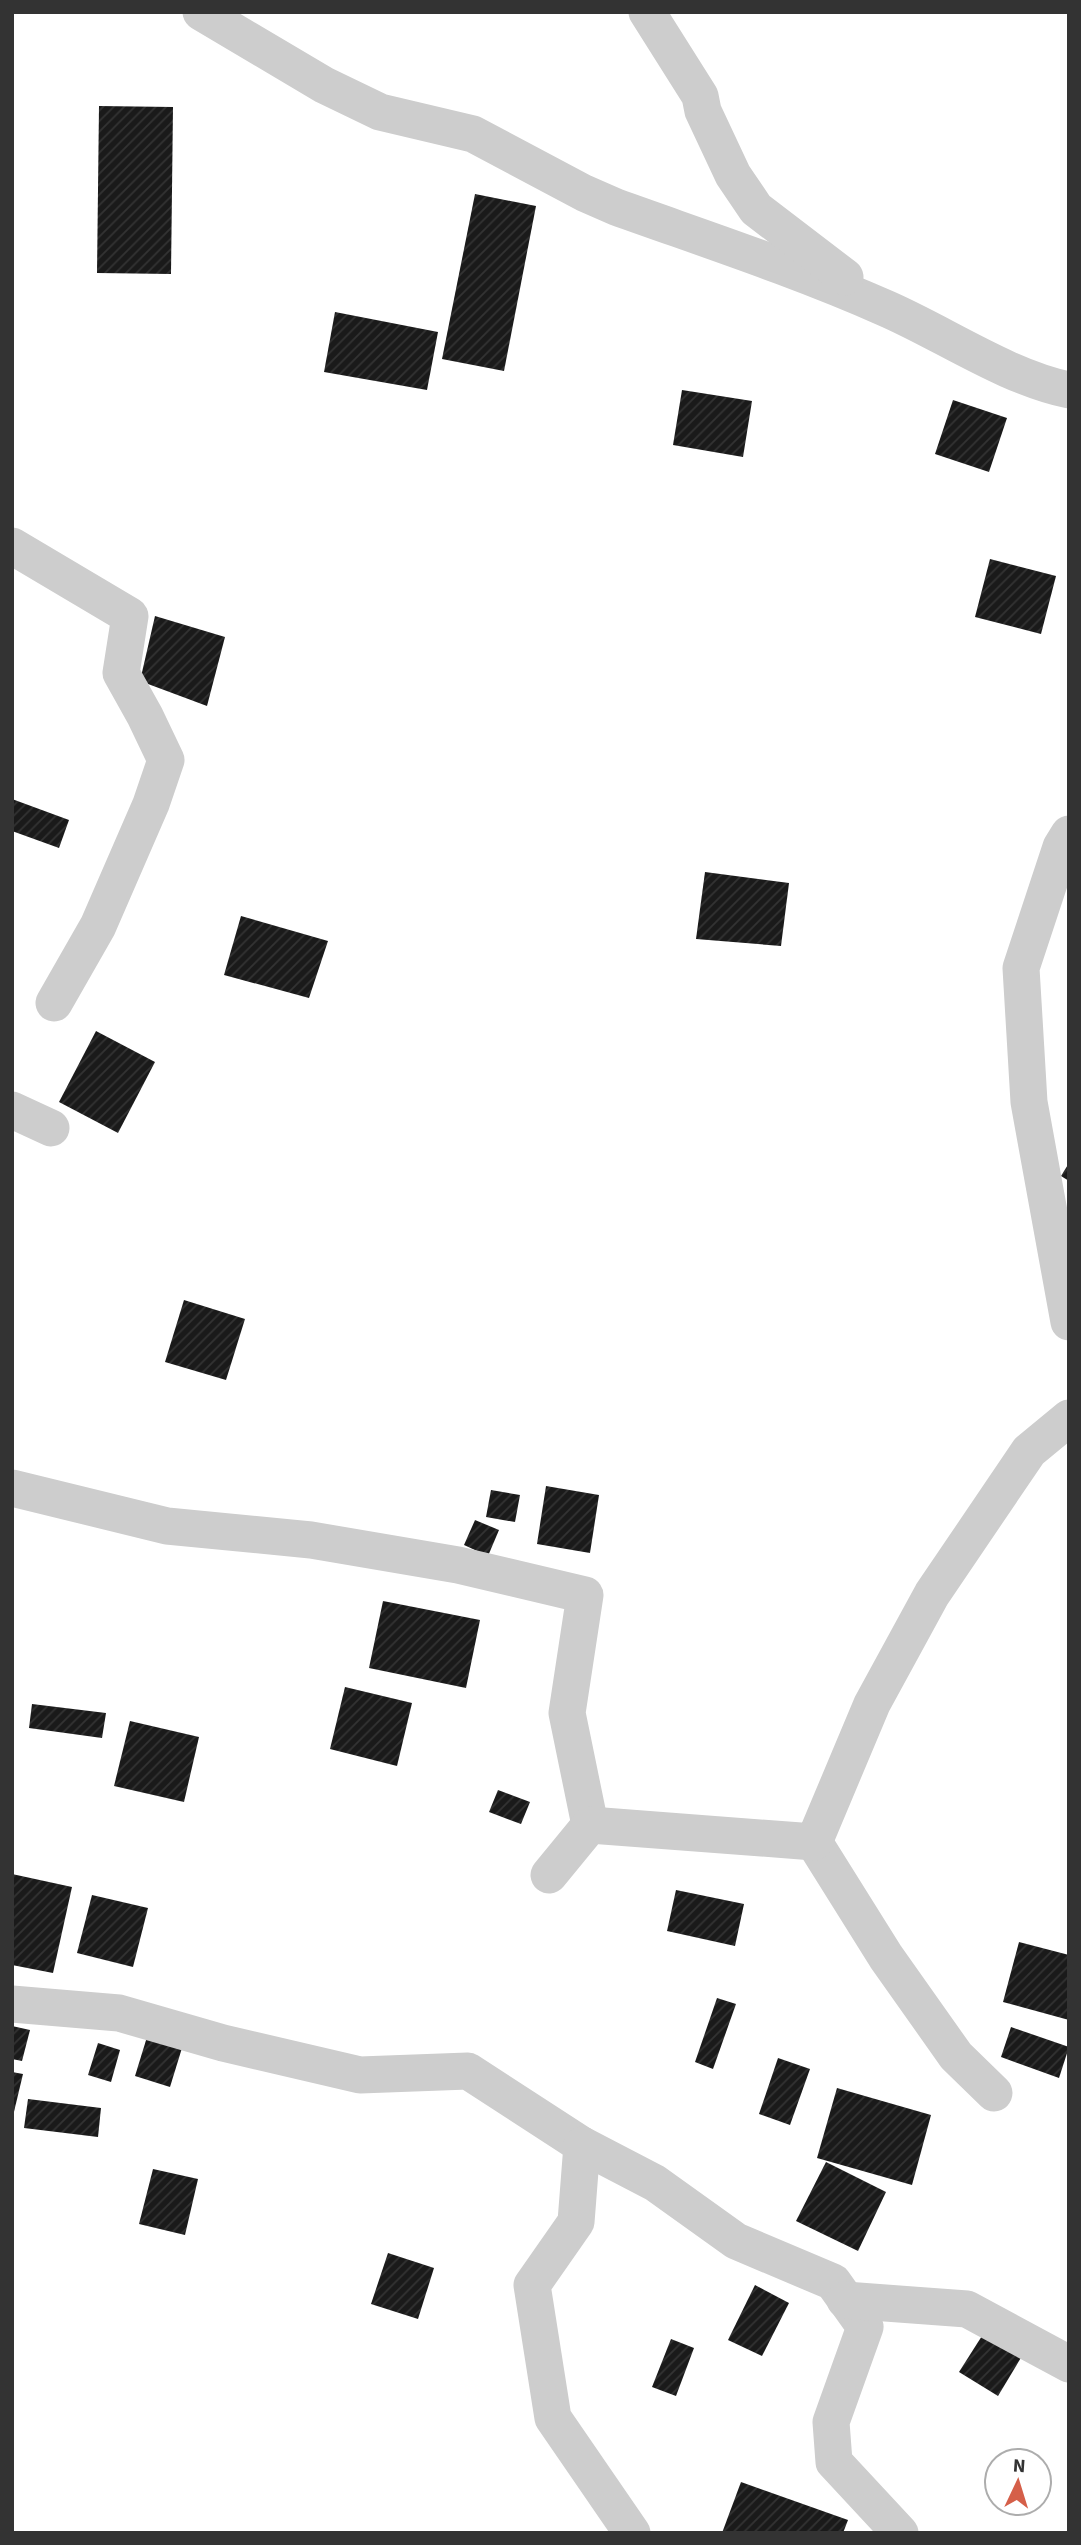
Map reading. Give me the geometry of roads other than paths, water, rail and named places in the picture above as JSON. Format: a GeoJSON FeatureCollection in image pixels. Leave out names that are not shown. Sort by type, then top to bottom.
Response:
{"type":"FeatureCollection","features":[{"type":"Feature","properties":{"kind":"street"},"geometry":{"type":"LineString","coordinates":[[201,12],[324,85],[380,112],[474,134],[615,207],[887,308],[1029,378],[1069,390]]}},
{"type":"Feature","properties":{"kind":"street"},"geometry":{"type":"LineString","coordinates":[[647,12],[701,96],[703,111],[733,175],[756,209],[887,308]]}},
{"type":"Feature","properties":{"kind":"street"},"geometry":{"type":"LineString","coordinates":[[12,546],[130,616],[121,673],[166,760],[151,804],[99,926],[54,1003]]}},
{"type":"Feature","properties":{"kind":"street"},"geometry":{"type":"LineString","coordinates":[[1069,834],[1061,847],[1021,968],[1029,1102],[1069,1322]]}},
{"type":"Feature","properties":{"kind":"street"},"geometry":{"type":"LineString","coordinates":[[12,1110],[51,1128]]}},
{"type":"Feature","properties":{"kind":"street"},"geometry":{"type":"LineString","coordinates":[[814,1842],[872,1704],[932,1594],[1029,1451],[1069,1418]]}},
{"type":"Feature","properties":{"kind":"street"},"geometry":{"type":"LineString","coordinates":[[12,1488],[167,1526],[311,1540],[458,1566],[585,1595],[567,1713],[590,1825]]}},
{"type":"Feature","properties":{"kind":"street"},"geometry":{"type":"LineString","coordinates":[[590,1825],[814,1842]]}},
{"type":"Feature","properties":{"kind":"street"},"geometry":{"type":"LineString","coordinates":[[549,1875],[590,1825]]}},
{"type":"Feature","properties":{"kind":"street"},"geometry":{"type":"LineString","coordinates":[[814,1842],[886,1957],[956,2056],[995,2093]]}},
{"type":"Feature","properties":{"kind":"street"},"geometry":{"type":"LineString","coordinates":[[12,2004],[119,2013],[223,2043],[360,2075],[468,2071],[582,2144],[655,2183],[736,2241],[833,2283],[865,2327],[831,2422],[834,2462],[904,2532]]}},
{"type":"Feature","properties":{"kind":"street"},"geometry":{"type":"LineString","coordinates":[[582,2144],[576,2222],[532,2285],[553,2418],[632,2533]]}},
{"type":"Feature","properties":{"kind":"street"},"geometry":{"type":"LineString","coordinates":[[845,2300],[967,2309],[1069,2364]]}}]}
